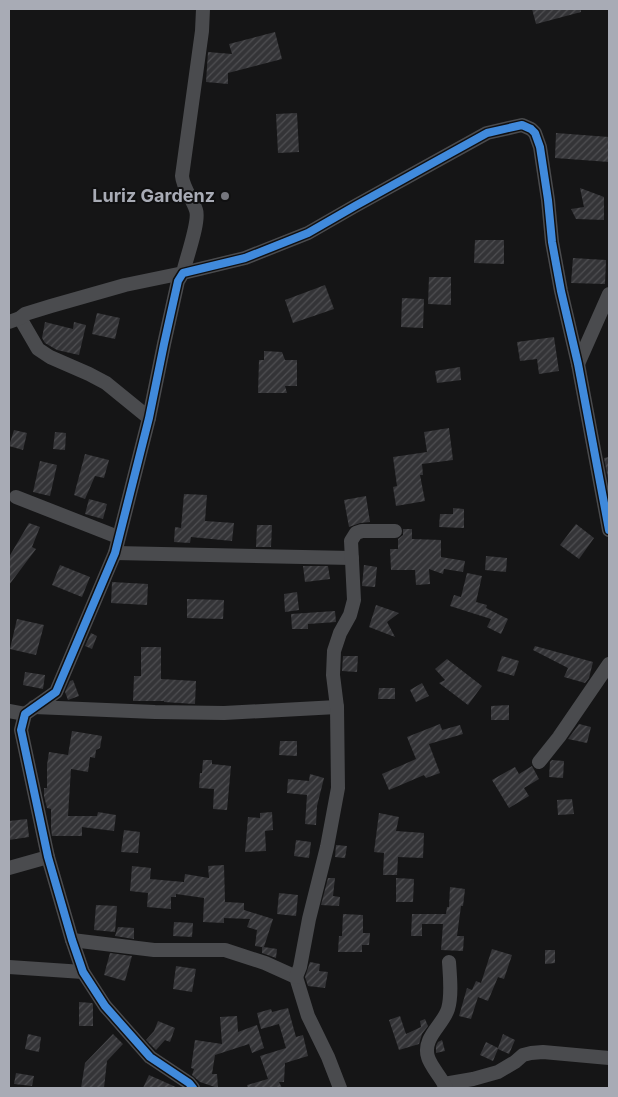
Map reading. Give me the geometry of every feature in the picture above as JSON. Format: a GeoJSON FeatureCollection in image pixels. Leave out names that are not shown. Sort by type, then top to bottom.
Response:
{"type":"FeatureCollection","features":[{"type":"Feature","properties":{"kind":"street"},"geometry":{"type":"LineString","coordinates":[[193,1088],[189,1083],[150,1057],[105,1006],[83,972],[48,857],[21,730],[30,710],[56,692],[115,553],[149,418],[178,281],[183,272],[196,221],[197,212],[182,176],[204,9]]}},
{"type":"Feature","properties":{"kind":"street"},"geometry":{"type":"LineString","coordinates":[[149,418],[106,383],[50,357],[38,349],[15,320],[25,314],[125,285],[245,258],[308,233],[486,132],[522,125],[535,133],[540,147],[552,242],[609,525]]}},
{"type":"Feature","properties":{"kind":"street"},"geometry":{"type":"LineString","coordinates":[[578,364],[609,294]]}},
{"type":"Feature","properties":{"kind":"street"},"geometry":{"type":"LineString","coordinates":[[16,497],[118,537]]}},
{"type":"Feature","properties":{"kind":"street"},"geometry":{"type":"LineString","coordinates":[[340,1088],[328,1057],[308,1016],[296,977],[300,967],[309,918],[327,847],[338,788],[337,707],[333,675],[334,651],[340,633],[350,615],[354,600],[351,541],[356,533],[362,531],[395,531]]}},
{"type":"Feature","properties":{"kind":"street"},"geometry":{"type":"LineString","coordinates":[[115,553],[352,558]]}},
{"type":"Feature","properties":{"kind":"street"},"geometry":{"type":"LineString","coordinates":[[539,762],[609,664]]}},
{"type":"Feature","properties":{"kind":"street"},"geometry":{"type":"LineString","coordinates":[[9,711],[224,713],[337,707]]}},
{"type":"Feature","properties":{"kind":"street"},"geometry":{"type":"LineString","coordinates":[[9,868],[48,857]]}},
{"type":"Feature","properties":{"kind":"street"},"geometry":{"type":"LineString","coordinates":[[72,940],[154,950],[225,950],[265,963],[296,977]]}},
{"type":"Feature","properties":{"kind":"street"},"geometry":{"type":"LineString","coordinates":[[450,962],[450,1002],[448,1010],[444,1020],[427,1044],[428,1058],[445,1086],[498,1072],[523,1055],[531,1053],[543,1052],[609,1058]]}},
{"type":"Feature","properties":{"kind":"street"},"geometry":{"type":"LineString","coordinates":[[9,967],[83,972]]}},
{"type":"Feature","properties":{"kind":"building"},"geometry":{"type":"Polygon","coordinates":[[[532,9],[581,9],[581,12],[536,24],[532,9]]]}},
{"type":"Feature","properties":{"kind":"building"},"geometry":{"type":"Polygon","coordinates":[[[275,32],[282,59],[228,73],[228,84],[206,82],[208,52],[232,54],[229,44],[275,32]]]}},
{"type":"Feature","properties":{"kind":"building"},"geometry":{"type":"Polygon","coordinates":[[[297,113],[299,152],[278,153],[276,114],[297,113]]]}},
{"type":"Feature","properties":{"kind":"building"},"geometry":{"type":"Polygon","coordinates":[[[556,133],[609,137],[609,162],[555,158],[556,133]]]}},
{"type":"Feature","properties":{"kind":"building"},"geometry":{"type":"Polygon","coordinates":[[[580,188],[604,197],[604,220],[576,219],[571,209],[584,207],[580,188]]]}},
{"type":"Feature","properties":{"kind":"building"},"geometry":{"type":"Polygon","coordinates":[[[475,240],[504,240],[504,264],[474,263],[475,240]]]}},
{"type":"Feature","properties":{"kind":"building"},"geometry":{"type":"Polygon","coordinates":[[[573,258],[606,260],[605,284],[571,283],[573,258]]]}},
{"type":"Feature","properties":{"kind":"building"},"geometry":{"type":"Polygon","coordinates":[[[429,277],[451,277],[451,305],[428,304],[429,277]]]}},
{"type":"Feature","properties":{"kind":"building"},"geometry":{"type":"Polygon","coordinates":[[[325,285],[334,309],[293,323],[285,300],[325,285]]]}},
{"type":"Feature","properties":{"kind":"building"},"geometry":{"type":"Polygon","coordinates":[[[402,298],[424,299],[423,328],[401,327],[402,298]]]}},
{"type":"Feature","properties":{"kind":"building"},"geometry":{"type":"Polygon","coordinates":[[[97,313],[120,318],[115,339],[92,334],[97,313]]]}},
{"type":"Feature","properties":{"kind":"building"},"geometry":{"type":"Polygon","coordinates":[[[45,322],[73,329],[74,322],[86,325],[79,355],[57,350],[45,343],[42,338],[45,322]]]}},
{"type":"Feature","properties":{"kind":"building"},"geometry":{"type":"Polygon","coordinates":[[[554,337],[559,371],[539,374],[537,359],[520,361],[517,342],[554,337]]]}},
{"type":"Feature","properties":{"kind":"building"},"geometry":{"type":"Polygon","coordinates":[[[264,351],[282,352],[285,360],[297,360],[297,386],[285,386],[287,393],[258,393],[259,360],[264,360],[264,351]]]}},
{"type":"Feature","properties":{"kind":"building"},"geometry":{"type":"Polygon","coordinates":[[[460,367],[461,380],[437,383],[435,371],[460,367]]]}},
{"type":"Feature","properties":{"kind":"building"},"geometry":{"type":"Polygon","coordinates":[[[449,428],[453,460],[422,464],[423,475],[420,475],[425,501],[396,506],[393,487],[397,486],[393,457],[427,452],[424,432],[449,428]]]}},
{"type":"Feature","properties":{"kind":"building"},"geometry":{"type":"Polygon","coordinates":[[[14,430],[27,433],[23,450],[9,446],[14,430]]]}},
{"type":"Feature","properties":{"kind":"building"},"geometry":{"type":"Polygon","coordinates":[[[55,432],[66,433],[65,450],[53,449],[55,432]]]}},
{"type":"Feature","properties":{"kind":"building"},"geometry":{"type":"Polygon","coordinates":[[[85,454],[109,460],[104,478],[95,476],[85,499],[74,495],[85,454]]]}},
{"type":"Feature","properties":{"kind":"building"},"geometry":{"type":"Polygon","coordinates":[[[609,457],[609,484],[604,458],[609,457]]]}},
{"type":"Feature","properties":{"kind":"building"},"geometry":{"type":"Polygon","coordinates":[[[40,461],[57,465],[50,496],[33,492],[40,461]]]}},
{"type":"Feature","properties":{"kind":"building"},"geometry":{"type":"Polygon","coordinates":[[[184,494],[207,495],[205,521],[234,523],[232,541],[191,537],[190,543],[174,542],[175,527],[181,528],[184,494]]]}},
{"type":"Feature","properties":{"kind":"building"},"geometry":{"type":"Polygon","coordinates":[[[366,496],[370,522],[349,527],[344,500],[366,496]]]}},
{"type":"Feature","properties":{"kind":"building"},"geometry":{"type":"Polygon","coordinates":[[[89,499],[107,504],[103,519],[85,514],[89,499]]]}},
{"type":"Feature","properties":{"kind":"building"},"geometry":{"type":"Polygon","coordinates":[[[453,508],[464,509],[464,528],[439,527],[440,514],[453,514],[453,508]]]}},
{"type":"Feature","properties":{"kind":"building"},"geometry":{"type":"Polygon","coordinates":[[[29,523],[40,527],[32,547],[36,549],[9,585],[9,557],[29,523]]]}},
{"type":"Feature","properties":{"kind":"building"},"geometry":{"type":"Polygon","coordinates":[[[576,524],[594,538],[579,559],[560,545],[576,524]]]}},
{"type":"Feature","properties":{"kind":"building"},"geometry":{"type":"Polygon","coordinates":[[[257,525],[272,525],[271,547],[256,547],[257,525]]]}},
{"type":"Feature","properties":{"kind":"building"},"geometry":{"type":"Polygon","coordinates":[[[403,529],[412,529],[412,539],[441,540],[441,557],[465,561],[463,572],[444,569],[443,574],[429,569],[430,584],[416,585],[415,570],[391,570],[390,549],[398,549],[398,539],[403,535],[403,529]]]}},
{"type":"Feature","properties":{"kind":"building"},"geometry":{"type":"Polygon","coordinates":[[[486,556],[507,558],[506,572],[485,570],[486,556]]]}},
{"type":"Feature","properties":{"kind":"building"},"geometry":{"type":"Polygon","coordinates":[[[60,565],[90,577],[82,597],[52,585],[60,565]]]}},
{"type":"Feature","properties":{"kind":"building"},"geometry":{"type":"Polygon","coordinates":[[[364,565],[377,567],[375,587],[362,586],[364,565]]]}},
{"type":"Feature","properties":{"kind":"building"},"geometry":{"type":"Polygon","coordinates":[[[303,566],[328,566],[330,579],[305,582],[303,566]]]}},
{"type":"Feature","properties":{"kind":"building"},"geometry":{"type":"Polygon","coordinates":[[[467,573],[482,576],[476,602],[487,605],[486,608],[508,619],[501,634],[487,627],[491,619],[450,606],[454,595],[461,597],[467,573]]]}},
{"type":"Feature","properties":{"kind":"building"},"geometry":{"type":"Polygon","coordinates":[[[112,582],[148,584],[147,605],[111,603],[112,582]]]}},
{"type":"Feature","properties":{"kind":"building"},"geometry":{"type":"Polygon","coordinates":[[[297,592],[299,610],[285,612],[284,594],[297,592]]]}},
{"type":"Feature","properties":{"kind":"building"},"geometry":{"type":"Polygon","coordinates":[[[187,599],[224,600],[223,619],[187,618],[187,599]]]}},
{"type":"Feature","properties":{"kind":"building"},"geometry":{"type":"Polygon","coordinates":[[[376,605],[399,613],[387,622],[395,637],[369,627],[376,605]]]}},
{"type":"Feature","properties":{"kind":"building"},"geometry":{"type":"Polygon","coordinates":[[[335,611],[336,622],[308,624],[308,629],[292,629],[291,614],[335,611]]]}},
{"type":"Feature","properties":{"kind":"building"},"geometry":{"type":"Polygon","coordinates":[[[17,619],[44,625],[36,655],[10,649],[17,619]]]}},
{"type":"Feature","properties":{"kind":"building"},"geometry":{"type":"Polygon","coordinates":[[[91,633],[97,636],[92,649],[85,646],[91,633]]]}},
{"type":"Feature","properties":{"kind":"building"},"geometry":{"type":"Polygon","coordinates":[[[535,646],[593,662],[589,678],[585,683],[564,677],[568,668],[533,650],[535,646]]]}},
{"type":"Feature","properties":{"kind":"building"},"geometry":{"type":"Polygon","coordinates":[[[141,647],[161,647],[161,679],[196,681],[195,704],[133,701],[134,676],[141,676],[141,647]]]}},
{"type":"Feature","properties":{"kind":"building"},"geometry":{"type":"Polygon","coordinates":[[[343,656],[358,656],[357,672],[342,671],[343,656]]]}},
{"type":"Feature","properties":{"kind":"building"},"geometry":{"type":"Polygon","coordinates":[[[502,656],[519,661],[514,676],[497,671],[502,656]]]}},
{"type":"Feature","properties":{"kind":"building"},"geometry":{"type":"Polygon","coordinates":[[[447,659],[482,686],[468,705],[439,683],[445,680],[435,669],[447,659]]]}},
{"type":"Feature","properties":{"kind":"building"},"geometry":{"type":"Polygon","coordinates":[[[25,672],[45,675],[43,689],[23,685],[25,672]]]}},
{"type":"Feature","properties":{"kind":"building"},"geometry":{"type":"Polygon","coordinates":[[[73,680],[79,696],[68,700],[65,692],[70,681],[73,680]]]}},
{"type":"Feature","properties":{"kind":"building"},"geometry":{"type":"Polygon","coordinates":[[[422,683],[429,696],[416,702],[410,690],[422,683]]]}},
{"type":"Feature","properties":{"kind":"building"},"geometry":{"type":"Polygon","coordinates":[[[379,688],[395,688],[395,699],[378,699],[379,688]]]}},
{"type":"Feature","properties":{"kind":"building"},"geometry":{"type":"Polygon","coordinates":[[[509,705],[509,720],[491,720],[491,706],[509,705]]]}},
{"type":"Feature","properties":{"kind":"building"},"geometry":{"type":"Polygon","coordinates":[[[440,724],[442,730],[460,725],[463,734],[429,744],[440,773],[426,778],[424,775],[389,790],[382,774],[416,759],[407,737],[440,724]]]}},
{"type":"Feature","properties":{"kind":"building"},"geometry":{"type":"Polygon","coordinates":[[[579,724],[591,727],[587,743],[568,739],[579,724]]]}},
{"type":"Feature","properties":{"kind":"building"},"geometry":{"type":"Polygon","coordinates":[[[72,731],[102,736],[100,748],[96,750],[95,758],[90,757],[88,772],[71,769],[68,816],[97,816],[98,812],[116,815],[114,831],[82,827],[82,836],[52,836],[51,809],[47,808],[44,796],[44,788],[47,788],[49,752],[68,755],[72,731]]]}},
{"type":"Feature","properties":{"kind":"building"},"geometry":{"type":"Polygon","coordinates":[[[280,741],[297,741],[297,756],[279,755],[280,741]]]}},
{"type":"Feature","properties":{"kind":"building"},"geometry":{"type":"Polygon","coordinates":[[[203,760],[212,760],[212,764],[231,766],[227,810],[213,809],[214,789],[199,788],[203,760]]]}},
{"type":"Feature","properties":{"kind":"building"},"geometry":{"type":"Polygon","coordinates":[[[552,760],[564,761],[563,778],[549,777],[550,762],[552,760]]]}},
{"type":"Feature","properties":{"kind":"building"},"geometry":{"type":"Polygon","coordinates":[[[532,766],[539,779],[524,788],[529,796],[509,808],[492,780],[515,767],[519,774],[532,766]]]}},
{"type":"Feature","properties":{"kind":"building"},"geometry":{"type":"Polygon","coordinates":[[[310,774],[324,778],[317,806],[316,825],[305,824],[307,795],[287,793],[288,779],[309,781],[310,774]]]}},
{"type":"Feature","properties":{"kind":"building"},"geometry":{"type":"Polygon","coordinates":[[[572,799],[574,814],[558,815],[557,800],[572,799]]]}},
{"type":"Feature","properties":{"kind":"building"},"geometry":{"type":"Polygon","coordinates":[[[272,812],[273,830],[265,831],[266,851],[245,852],[248,817],[260,818],[260,813],[272,812]]]}},
{"type":"Feature","properties":{"kind":"building"},"geometry":{"type":"Polygon","coordinates":[[[379,813],[399,817],[396,831],[424,833],[423,858],[398,857],[397,875],[383,875],[384,853],[374,852],[379,813]]]}},
{"type":"Feature","properties":{"kind":"building"},"geometry":{"type":"Polygon","coordinates":[[[27,819],[29,837],[9,840],[9,821],[27,819]]]}},
{"type":"Feature","properties":{"kind":"building"},"geometry":{"type":"Polygon","coordinates":[[[124,830],[140,832],[138,853],[121,852],[124,830]]]}},
{"type":"Feature","properties":{"kind":"building"},"geometry":{"type":"Polygon","coordinates":[[[296,840],[311,842],[309,858],[294,856],[296,840]]]}},
{"type":"Feature","properties":{"kind":"building"},"geometry":{"type":"Polygon","coordinates":[[[336,845],[347,846],[345,858],[335,857],[336,845]]]}},
{"type":"Feature","properties":{"kind":"building"},"geometry":{"type":"Polygon","coordinates":[[[224,865],[225,902],[244,903],[244,910],[273,919],[264,947],[277,949],[276,958],[262,953],[262,947],[255,946],[257,930],[247,927],[250,919],[224,918],[224,923],[203,922],[204,898],[176,894],[176,897],[171,897],[171,909],[147,907],[148,893],[130,891],[132,866],[151,868],[150,879],[184,882],[185,874],[209,878],[208,866],[224,865]]]}},
{"type":"Feature","properties":{"kind":"building"},"geometry":{"type":"Polygon","coordinates":[[[328,878],[335,878],[333,896],[340,897],[339,906],[321,905],[328,878]]]}},
{"type":"Feature","properties":{"kind":"building"},"geometry":{"type":"Polygon","coordinates":[[[396,878],[414,879],[413,902],[396,902],[396,878]]]}},
{"type":"Feature","properties":{"kind":"building"},"geometry":{"type":"Polygon","coordinates":[[[450,887],[465,889],[457,936],[464,936],[463,951],[441,950],[443,924],[422,924],[422,936],[411,936],[412,914],[446,914],[447,907],[449,907],[450,887]]]}},
{"type":"Feature","properties":{"kind":"building"},"geometry":{"type":"Polygon","coordinates":[[[279,893],[298,895],[296,916],[277,914],[279,893]]]}},
{"type":"Feature","properties":{"kind":"building"},"geometry":{"type":"Polygon","coordinates":[[[96,905],[117,906],[115,932],[94,930],[96,905]]]}},
{"type":"Feature","properties":{"kind":"building"},"geometry":{"type":"Polygon","coordinates":[[[343,914],[363,915],[363,933],[370,933],[369,945],[362,945],[362,952],[338,952],[339,936],[342,936],[343,914]]]}},
{"type":"Feature","properties":{"kind":"building"},"geometry":{"type":"Polygon","coordinates":[[[174,922],[193,923],[192,937],[173,936],[174,922]]]}},
{"type":"Feature","properties":{"kind":"building"},"geometry":{"type":"Polygon","coordinates":[[[118,927],[134,928],[134,939],[115,936],[118,927]]]}},
{"type":"Feature","properties":{"kind":"building"},"geometry":{"type":"Polygon","coordinates":[[[492,949],[512,955],[504,979],[498,977],[488,1001],[478,997],[471,1019],[459,1016],[467,988],[472,990],[476,981],[481,983],[492,949]]]}},
{"type":"Feature","properties":{"kind":"building"},"geometry":{"type":"Polygon","coordinates":[[[545,950],[555,950],[555,963],[545,964],[545,950]]]}},
{"type":"Feature","properties":{"kind":"building"},"geometry":{"type":"Polygon","coordinates":[[[110,953],[132,956],[125,981],[104,975],[110,953]]]}},
{"type":"Feature","properties":{"kind":"building"},"geometry":{"type":"Polygon","coordinates":[[[310,962],[320,964],[319,971],[328,972],[325,988],[308,986],[305,977],[310,962]]]}},
{"type":"Feature","properties":{"kind":"building"},"geometry":{"type":"Polygon","coordinates":[[[176,966],[196,969],[192,992],[173,989],[176,966]]]}},
{"type":"Feature","properties":{"kind":"building"},"geometry":{"type":"Polygon","coordinates":[[[79,1002],[93,1004],[93,1026],[79,1026],[79,1002]]]}},
{"type":"Feature","properties":{"kind":"building"},"geometry":{"type":"Polygon","coordinates":[[[288,1008],[296,1037],[303,1035],[308,1056],[285,1063],[284,1082],[279,1082],[282,1088],[248,1088],[247,1085],[268,1079],[260,1056],[286,1048],[279,1024],[261,1029],[257,1013],[271,1009],[272,1012],[288,1008]]]}},
{"type":"Feature","properties":{"kind":"building"},"geometry":{"type":"Polygon","coordinates":[[[237,1016],[238,1032],[257,1025],[264,1048],[252,1053],[249,1044],[215,1055],[212,1074],[217,1074],[218,1088],[200,1082],[192,1075],[194,1069],[191,1068],[195,1040],[222,1044],[220,1017],[237,1016]]]}},
{"type":"Feature","properties":{"kind":"building"},"geometry":{"type":"Polygon","coordinates":[[[400,1016],[406,1034],[421,1027],[420,1021],[425,1019],[428,1026],[422,1034],[419,1044],[399,1050],[389,1020],[400,1016]]]}},
{"type":"Feature","properties":{"kind":"building"},"geometry":{"type":"Polygon","coordinates":[[[158,1021],[175,1028],[170,1042],[165,1040],[156,1050],[146,1040],[154,1031],[158,1021]]]}},
{"type":"Feature","properties":{"kind":"building"},"geometry":{"type":"Polygon","coordinates":[[[28,1034],[41,1037],[39,1052],[25,1049],[28,1034]]]}},
{"type":"Feature","properties":{"kind":"building"},"geometry":{"type":"Polygon","coordinates":[[[113,1034],[123,1044],[107,1061],[104,1088],[81,1088],[85,1063],[113,1034]]]}},
{"type":"Feature","properties":{"kind":"building"},"geometry":{"type":"Polygon","coordinates":[[[503,1034],[515,1040],[509,1054],[498,1049],[493,1061],[480,1055],[486,1042],[498,1048],[503,1034]]]}},
{"type":"Feature","properties":{"kind":"building"},"geometry":{"type":"Polygon","coordinates":[[[442,1040],[445,1051],[436,1053],[436,1046],[442,1040]]]}},
{"type":"Feature","properties":{"kind":"building"},"geometry":{"type":"Polygon","coordinates":[[[16,1073],[34,1076],[32,1086],[14,1084],[16,1073]]]}},
{"type":"Feature","properties":{"kind":"building"},"geometry":{"type":"Polygon","coordinates":[[[149,1075],[178,1088],[143,1088],[149,1075]]]}},
{"type":"Feature","properties":{"kind":"cycle path"},"geometry":{"type":"LineString","coordinates":[[193,1088],[189,1083],[150,1057],[105,1006],[83,972],[48,857],[21,730],[25,714],[56,692],[115,553],[149,418],[178,281],[183,273],[245,258],[308,233],[487,133],[522,125],[531,129],[535,133],[540,147],[552,242],[578,364],[609,530]]}},
{"type":"Feature","properties":{"kind":"place","name":"Luriz Gardenz"},"geometry":{"type":"Point","coordinates":[225,196]}}]}
